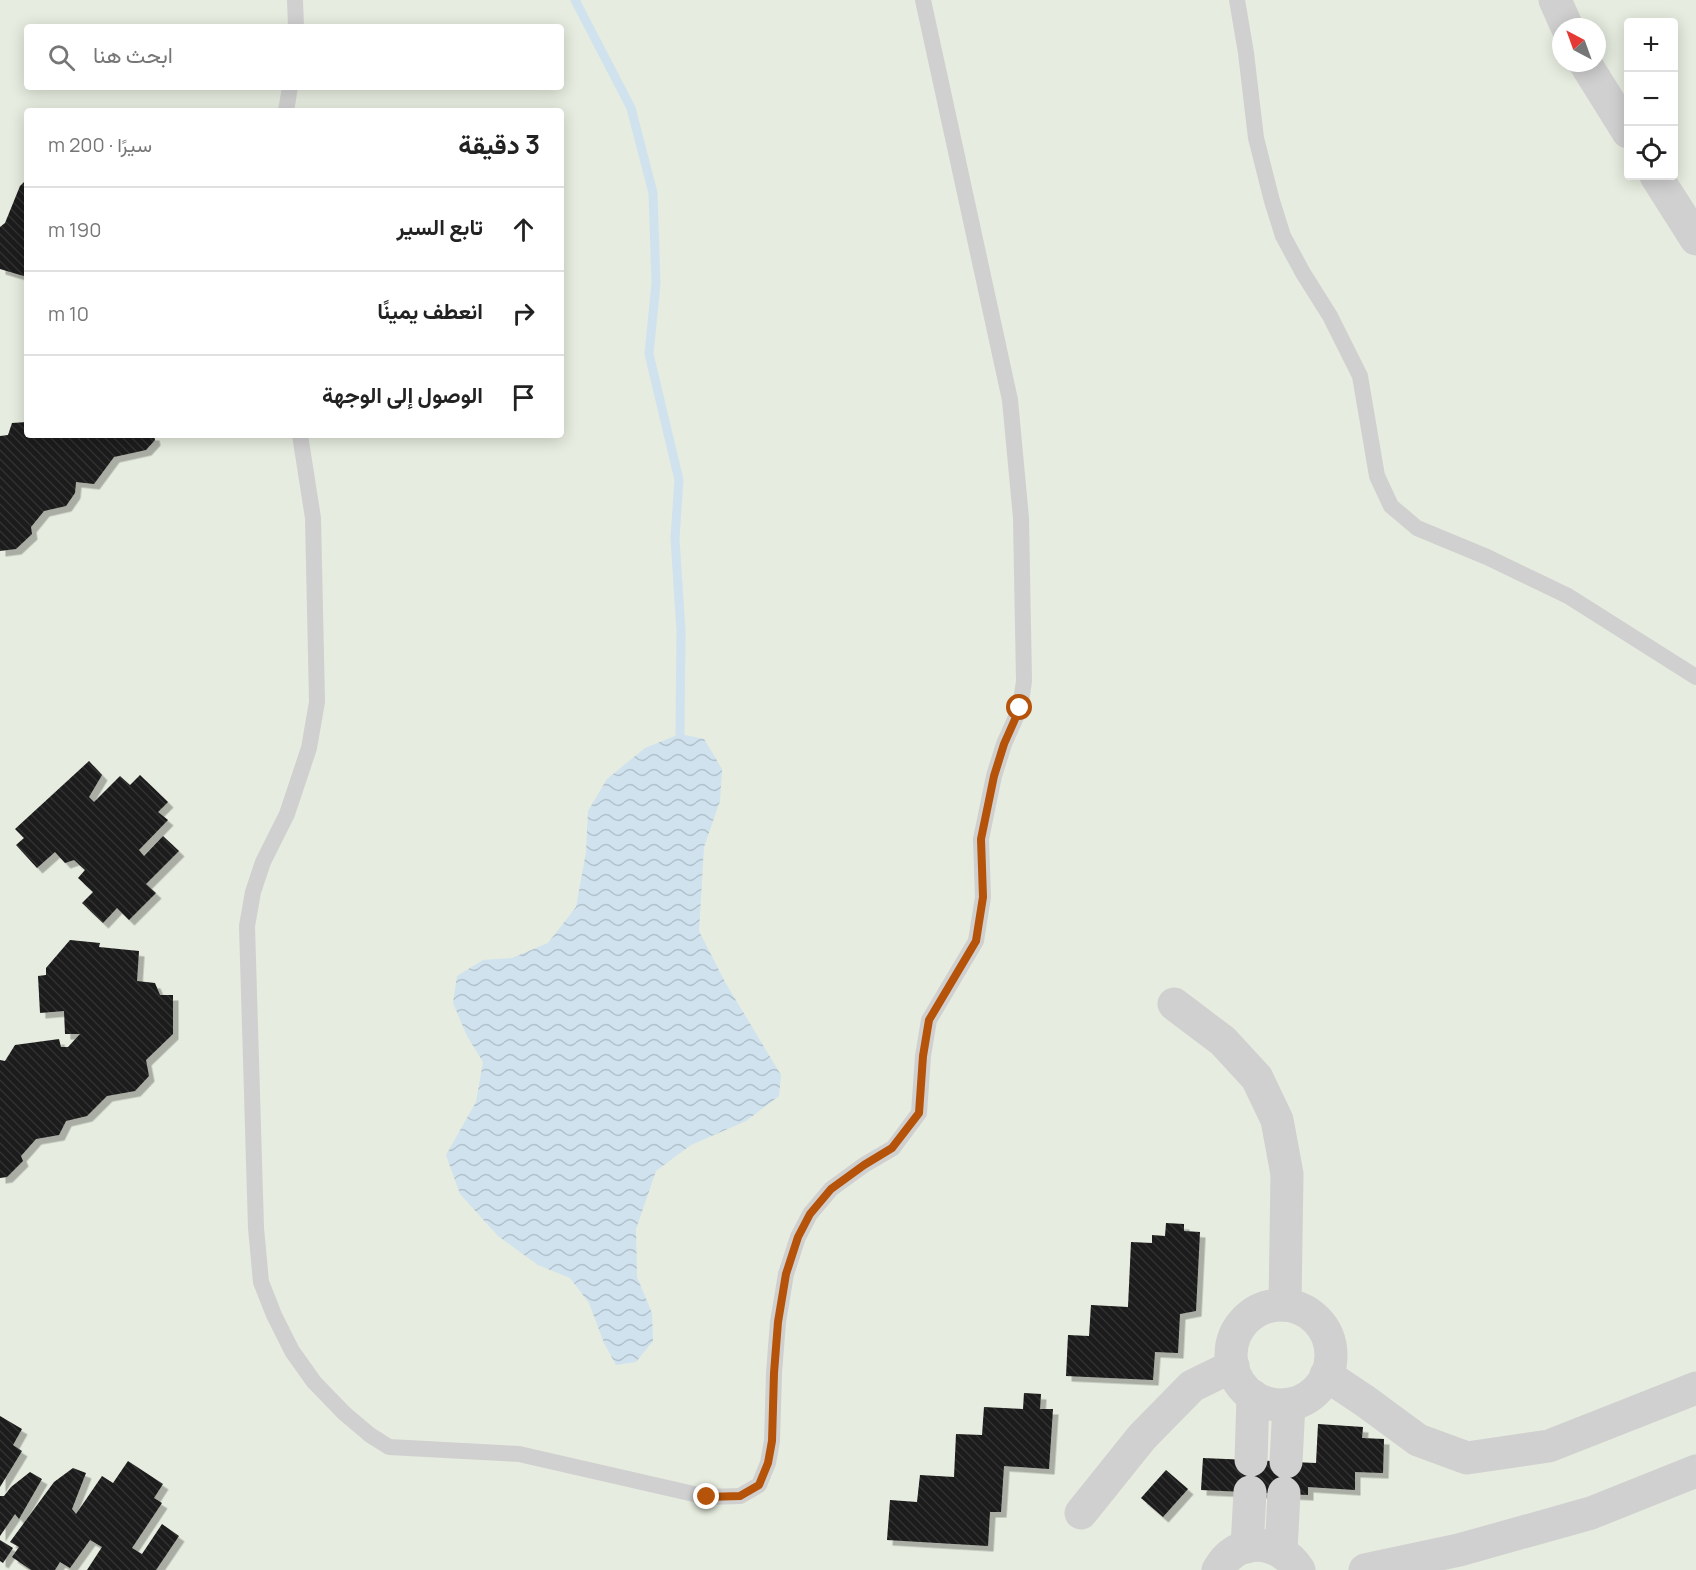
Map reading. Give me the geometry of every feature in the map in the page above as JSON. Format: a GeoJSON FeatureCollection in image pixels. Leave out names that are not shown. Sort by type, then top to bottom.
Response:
{"type":"FeatureCollection","features":[{"type":"Feature","properties":{"kind":"street"},"geometry":{"type":"LineString","coordinates":[[1555,0],[1563,18]]}},
{"type":"Feature","properties":{"kind":"street"},"geometry":{"type":"LineString","coordinates":[[1591,72],[1625,126]]}},
{"type":"Feature","properties":{"kind":"street"},"geometry":{"type":"LineString","coordinates":[[1659,180],[1696,239]]}},
{"type":"Feature","properties":{"kind":"street"},"geometry":{"type":"LineString","coordinates":[[1174,1004],[1223,1041],[1257,1078],[1277,1120],[1287,1173],[1285,1305]]}},
{"type":"Feature","properties":{"kind":"street"},"geometry":{"type":"LineString","coordinates":[[1285,1305],[1308,1313],[1324,1330],[1330,1346],[1330,1363],[1326,1375],[1315,1392],[1301,1401],[1289,1404],[1268,1403],[1253,1396],[1241,1385],[1231,1354],[1234,1339],[1241,1324],[1254,1313],[1269,1306],[1285,1305]]}},
{"type":"Feature","properties":{"kind":"street"},"geometry":{"type":"LineString","coordinates":[[1081,1513],[1142,1437],[1192,1386],[1233,1366]]}},
{"type":"Feature","properties":{"kind":"street"},"geometry":{"type":"LineString","coordinates":[[1326,1375],[1418,1440],[1467,1458],[1550,1446],[1696,1388]]}},
{"type":"Feature","properties":{"kind":"street"},"geometry":{"type":"LineString","coordinates":[[1247,1546],[1253,1396]]}},
{"type":"Feature","properties":{"kind":"street"},"geometry":{"type":"LineString","coordinates":[[1289,1404],[1285,1478],[1290,1560]]}},
{"type":"Feature","properties":{"kind":"street"},"geometry":{"type":"LineString","coordinates":[[1365,1570],[1459,1550],[1591,1513],[1696,1471]]}},
{"type":"Feature","properties":{"kind":"street"},"geometry":{"type":"LineString","coordinates":[[1218,1570],[1229,1556],[1247,1546],[1268,1545],[1290,1560]]}},
{"type":"Feature","properties":{"kind":"lane"},"geometry":{"type":"LineString","coordinates":[[295,0],[296,24]]}},
{"type":"Feature","properties":{"kind":"lane"},"geometry":{"type":"LineString","coordinates":[[300,438],[313,518],[317,702],[309,748],[287,814],[263,862],[253,892],[247,926],[256,1228],[261,1282],[274,1315],[292,1350],[315,1382],[344,1413],[389,1448],[519,1454],[707,1497],[740,1496],[759,1485],[768,1463],[772,1441],[778,1322],[786,1274],[798,1237],[810,1214],[831,1189],[892,1148],[919,1113],[923,1056],[929,1020],[976,941],[983,897],[981,839],[994,776],[1004,744],[1020,708],[1024,681],[1021,518],[1010,400],[923,0]]}},
{"type":"Feature","properties":{"kind":"lane"},"geometry":{"type":"LineString","coordinates":[[1237,0],[1256,138],[1272,201],[1283,236],[1330,316],[1360,376],[1377,476],[1391,506],[1417,528],[1486,557],[1568,596],[1696,677]]}},
{"type":"Feature","properties":{"kind":"lane"},"geometry":{"type":"LineString","coordinates":[[286,108],[290,90]]}},
{"type":"Feature","properties":{"kind":"shaded area"},"geometry":{"type":"Polygon","coordinates":[[[0,0],[1696,0],[1696,1570],[0,1570],[0,0]]]}},
{"type":"Feature","properties":{"kind":"water"},"geometry":{"type":"Polygon","coordinates":[[[680,734],[704,739],[722,769],[720,801],[704,847],[699,931],[725,982],[781,1075],[779,1096],[746,1121],[691,1145],[656,1171],[636,1229],[637,1277],[652,1313],[653,1341],[636,1362],[616,1365],[604,1343],[589,1303],[570,1278],[538,1265],[498,1236],[460,1194],[446,1155],[476,1102],[483,1062],[467,1036],[453,1003],[457,976],[483,960],[512,958],[548,943],[576,907],[586,852],[588,811],[607,779],[645,748],[680,734]]]}},
{"type":"Feature","properties":{"kind":"building"},"geometry":{"type":"Polygon","coordinates":[[[24,182],[24,276],[0,269],[0,227],[5,223],[20,186],[24,182]]]}},
{"type":"Feature","properties":{"kind":"building"},"geometry":{"type":"Polygon","coordinates":[[[24,422],[24,438],[155,438],[155,440],[146,450],[114,457],[94,484],[76,482],[75,493],[66,506],[44,511],[31,527],[32,534],[16,549],[0,551],[0,436],[8,435],[12,423],[24,422]]]}},
{"type":"Feature","properties":{"kind":"building"},"geometry":{"type":"Polygon","coordinates":[[[89,761],[102,775],[89,797],[94,802],[120,776],[130,785],[140,775],[168,802],[158,812],[168,820],[139,850],[144,856],[163,836],[179,851],[146,884],[156,893],[129,920],[117,908],[103,923],[82,903],[93,892],[78,878],[85,870],[74,860],[65,863],[55,852],[37,868],[16,845],[24,838],[15,829],[89,761]]]}},
{"type":"Feature","properties":{"kind":"building"},"geometry":{"type":"Polygon","coordinates":[[[70,940],[100,943],[99,947],[139,951],[137,981],[155,983],[160,995],[173,995],[173,1034],[146,1060],[149,1076],[135,1091],[107,1096],[87,1116],[66,1121],[59,1135],[36,1139],[21,1156],[23,1161],[7,1177],[0,1178],[0,1060],[5,1061],[15,1045],[59,1039],[61,1047],[68,1047],[80,1034],[65,1034],[64,1011],[40,1013],[38,976],[46,975],[46,968],[70,940]]]}},
{"type":"Feature","properties":{"kind":"building"},"geometry":{"type":"Polygon","coordinates":[[[1166,1223],[1184,1224],[1184,1231],[1200,1232],[1196,1311],[1180,1314],[1178,1353],[1155,1352],[1153,1380],[1066,1376],[1068,1335],[1089,1336],[1091,1305],[1128,1307],[1131,1242],[1152,1243],[1152,1235],[1165,1236],[1166,1223]]]}},
{"type":"Feature","properties":{"kind":"building"},"geometry":{"type":"Polygon","coordinates":[[[1024,1393],[1041,1394],[1040,1409],[1053,1409],[1049,1469],[1004,1466],[1001,1512],[990,1512],[988,1546],[887,1540],[890,1500],[917,1502],[920,1475],[954,1477],[956,1434],[982,1435],[984,1407],[1023,1409],[1024,1393]]]}},
{"type":"Feature","properties":{"kind":"building"},"geometry":{"type":"Polygon","coordinates":[[[0,1416],[22,1429],[13,1445],[22,1451],[0,1487],[0,1416]]]}},
{"type":"Feature","properties":{"kind":"building"},"geometry":{"type":"Polygon","coordinates":[[[1318,1424],[1363,1427],[1362,1438],[1384,1439],[1383,1473],[1355,1472],[1355,1490],[1308,1487],[1308,1495],[1201,1490],[1203,1458],[1316,1463],[1318,1424]]]}},
{"type":"Feature","properties":{"kind":"building"},"geometry":{"type":"Polygon","coordinates":[[[128,1461],[163,1484],[154,1498],[162,1503],[132,1548],[142,1554],[162,1524],[179,1536],[156,1570],[87,1570],[102,1547],[90,1540],[70,1568],[60,1562],[55,1570],[31,1570],[12,1557],[19,1547],[10,1542],[54,1482],[73,1468],[86,1473],[72,1509],[76,1514],[102,1476],[113,1483],[128,1461]]]}},
{"type":"Feature","properties":{"kind":"building"},"geometry":{"type":"Polygon","coordinates":[[[1166,1470],[1188,1489],[1163,1517],[1141,1498],[1166,1470]]]}},
{"type":"Feature","properties":{"kind":"building"},"geometry":{"type":"Polygon","coordinates":[[[30,1472],[42,1479],[19,1519],[15,1514],[0,1536],[0,1496],[4,1496],[11,1487],[30,1472]]]}},
{"type":"Feature","properties":{"kind":"building"},"geometry":{"type":"Polygon","coordinates":[[[0,1540],[13,1548],[3,1563],[0,1561],[0,1540]]]}},
{"type":"Feature","properties":{"kind":"waterway"},"geometry":{"type":"LineString","coordinates":[[575,0],[631,108],[653,193],[656,283],[649,354],[679,480],[675,538],[681,631],[680,734]]}},
{"type":"Feature","properties":{"kind":"route"},"geometry":{"type":"LineString","coordinates":[[707,1497],[740,1496],[759,1485],[768,1463],[772,1441],[778,1322],[786,1274],[798,1237],[810,1214],[831,1189],[892,1148],[919,1113],[923,1056],[929,1020],[976,941],[983,897],[981,839],[994,776],[1004,744],[1020,708]]}}]}
